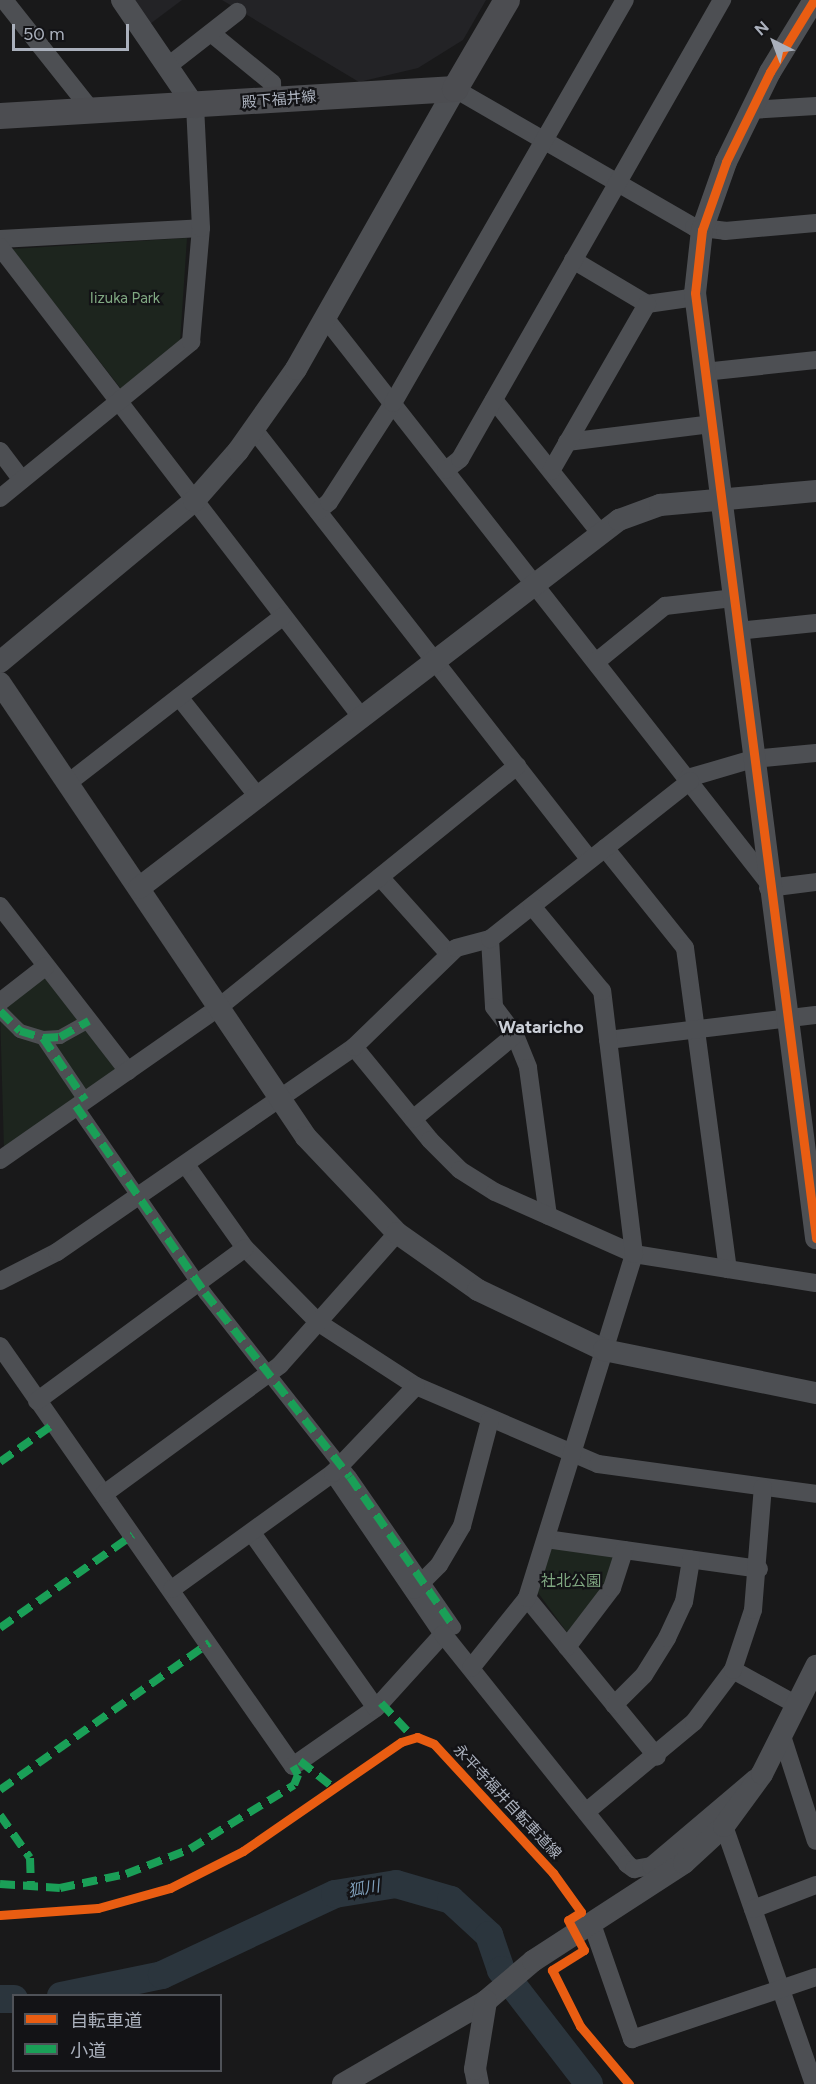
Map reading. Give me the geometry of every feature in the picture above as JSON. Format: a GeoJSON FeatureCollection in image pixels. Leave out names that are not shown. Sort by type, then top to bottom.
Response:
{"type":"FeatureCollection","features":[{"type":"Feature","properties":{"kind":"main road"},"geometry":{"type":"LineString","coordinates":[[455,88],[507,0]]}},
{"type":"Feature","properties":{"kind":"main road","name":"殿下福井線"},"geometry":{"type":"LineString","coordinates":[[0,116],[195,107],[455,88]]}},
{"type":"Feature","properties":{"kind":"street"},"geometry":{"type":"LineString","coordinates":[[4,0],[92,111]]}},
{"type":"Feature","properties":{"kind":"street"},"geometry":{"type":"LineString","coordinates":[[0,498],[191,342],[201,228],[195,107],[122,0]]}},
{"type":"Feature","properties":{"kind":"street"},"geometry":{"type":"LineString","coordinates":[[318,512],[329,502],[393,402],[625,0]]}},
{"type":"Feature","properties":{"kind":"street"},"geometry":{"type":"LineString","coordinates":[[446,470],[459,459],[722,0]]}},
{"type":"Feature","properties":{"kind":"street"},"geometry":{"type":"LineString","coordinates":[[814,0],[751,110],[702,230],[696,297],[768,884],[810,1146],[816,1238]]}},
{"type":"Feature","properties":{"kind":"street"},"geometry":{"type":"LineString","coordinates":[[168,66],[237,12]]}},
{"type":"Feature","properties":{"kind":"street"},"geometry":{"type":"LineString","coordinates":[[211,33],[272,82],[273,101]]}},
{"type":"Feature","properties":{"kind":"street"},"geometry":{"type":"LineString","coordinates":[[0,662],[194,501],[255,431],[326,319],[455,88],[544,143],[702,230],[816,223]]}},
{"type":"Feature","properties":{"kind":"street"},"geometry":{"type":"LineString","coordinates":[[751,110],[816,106]]}},
{"type":"Feature","properties":{"kind":"street"},"geometry":{"type":"LineString","coordinates":[[0,239],[201,228]]}},
{"type":"Feature","properties":{"kind":"street"},"geometry":{"type":"LineString","coordinates":[[0,247],[120,400],[194,501],[362,718]]}},
{"type":"Feature","properties":{"kind":"street"},"geometry":{"type":"LineString","coordinates":[[573,260],[647,304],[696,297]]}},
{"type":"Feature","properties":{"kind":"street"},"geometry":{"type":"LineString","coordinates":[[550,471],[647,304]]}},
{"type":"Feature","properties":{"kind":"street"},"geometry":{"type":"LineString","coordinates":[[326,319],[689,780],[768,884]]}},
{"type":"Feature","properties":{"kind":"street"},"geometry":{"type":"LineString","coordinates":[[704,372],[816,360]]}},
{"type":"Feature","properties":{"kind":"street"},"geometry":{"type":"LineString","coordinates":[[494,399],[600,533]]}},
{"type":"Feature","properties":{"kind":"street"},"geometry":{"type":"LineString","coordinates":[[567,442],[711,424]]}},
{"type":"Feature","properties":{"kind":"street"},"geometry":{"type":"LineString","coordinates":[[255,431],[590,860]]}},
{"type":"Feature","properties":{"kind":"street"},"geometry":{"type":"LineString","coordinates":[[0,451],[22,480]]}},
{"type":"Feature","properties":{"kind":"street"},"geometry":{"type":"LineString","coordinates":[[139,888],[436,662],[600,533],[639,511],[816,490]]}},
{"type":"Feature","properties":{"kind":"street"},"geometry":{"type":"LineString","coordinates":[[596,662],[665,606],[733,598]]}},
{"type":"Feature","properties":{"kind":"street"},"geometry":{"type":"LineString","coordinates":[[68,783],[283,615]]}},
{"type":"Feature","properties":{"kind":"street"},"geometry":{"type":"LineString","coordinates":[[737,631],[816,623]]}},
{"type":"Feature","properties":{"kind":"street"},"geometry":{"type":"LineString","coordinates":[[0,683],[280,1101],[335,1172],[397,1233],[478,1290],[604,1350],[816,1393]]}},
{"type":"Feature","properties":{"kind":"street"},"geometry":{"type":"LineString","coordinates":[[179,697],[259,798]]}},
{"type":"Feature","properties":{"kind":"street"},"geometry":{"type":"LineString","coordinates":[[0,1281],[138,1198],[280,1101],[354,1047],[449,954],[490,939],[689,780],[753,759],[816,753]]}},
{"type":"Feature","properties":{"kind":"street"},"geometry":{"type":"LineString","coordinates":[[0,1160],[218,1008],[517,766]]}},
{"type":"Feature","properties":{"kind":"street"},"geometry":{"type":"LineString","coordinates":[[604,848],[685,948],[728,1269]]}},
{"type":"Feature","properties":{"kind":"street"},"geometry":{"type":"LineString","coordinates":[[380,877],[449,954]]}},
{"type":"Feature","properties":{"kind":"street"},"geometry":{"type":"LineString","coordinates":[[768,884],[816,882]]}},
{"type":"Feature","properties":{"kind":"street"},"geometry":{"type":"LineString","coordinates":[[0,906],[128,1071]]}},
{"type":"Feature","properties":{"kind":"street"},"geometry":{"type":"LineString","coordinates":[[471,1668],[527,1598],[546,1539],[567,1455],[604,1350],[634,1254],[602,991],[532,906]]}},
{"type":"Feature","properties":{"kind":"street"},"geometry":{"type":"LineString","coordinates":[[490,939],[494,1007],[515,1035],[528,1068],[548,1216]]}},
{"type":"Feature","properties":{"kind":"street"},"geometry":{"type":"LineString","coordinates":[[0,1002],[46,966]]}},
{"type":"Feature","properties":{"kind":"street"},"geometry":{"type":"LineString","coordinates":[[0,1011],[20,1031],[43,1038],[60,1037],[89,1021]]}},
{"type":"Feature","properties":{"kind":"street"},"geometry":{"type":"LineString","coordinates":[[608,1040],[816,1015]]}},
{"type":"Feature","properties":{"kind":"street"},"geometry":{"type":"LineString","coordinates":[[413,1119],[515,1035]]}},
{"type":"Feature","properties":{"kind":"street"},"geometry":{"type":"LineString","coordinates":[[43,1038],[138,1198],[199,1284],[270,1373],[449,1630],[471,1668],[627,1864],[641,1870],[762,1774]]}},
{"type":"Feature","properties":{"kind":"street"},"geometry":{"type":"LineString","coordinates":[[354,1047],[413,1119],[460,1170],[548,1216],[634,1254],[816,1283]]}},
{"type":"Feature","properties":{"kind":"street"},"geometry":{"type":"LineString","coordinates":[[186,1165],[245,1248],[319,1323],[416,1386],[567,1455],[816,1494]]}},
{"type":"Feature","properties":{"kind":"street"},"geometry":{"type":"LineString","coordinates":[[104,1494],[270,1373],[319,1323],[397,1233]]}},
{"type":"Feature","properties":{"kind":"street"},"geometry":{"type":"LineString","coordinates":[[37,1401],[245,1248]]}},
{"type":"Feature","properties":{"kind":"street"},"geometry":{"type":"LineString","coordinates":[[0,1346],[172,1589],[293,1766],[376,1708],[449,1630]]}},
{"type":"Feature","properties":{"kind":"street"},"geometry":{"type":"LineString","coordinates":[[172,1589],[337,1469],[416,1386]]}},
{"type":"Feature","properties":{"kind":"street"},"geometry":{"type":"LineString","coordinates":[[418,1586],[462,1526],[490,1420]]}},
{"type":"Feature","properties":{"kind":"street"},"geometry":{"type":"LineString","coordinates":[[586,1812],[657,1757],[694,1722],[733,1670],[753,1610],[759,1569],[763,1487]]}},
{"type":"Feature","properties":{"kind":"street"},"geometry":{"type":"LineString","coordinates":[[252,1533],[376,1708]]}},
{"type":"Feature","properties":{"kind":"street"},"geometry":{"type":"LineString","coordinates":[[546,1539],[759,1569]]}},
{"type":"Feature","properties":{"kind":"street"},"geometry":{"type":"LineString","coordinates":[[567,1647],[612,1588],[624,1550]]}},
{"type":"Feature","properties":{"kind":"street"},"geometry":{"type":"LineString","coordinates":[[614,1705],[644,1675],[668,1638],[684,1602],[690,1560]]}},
{"type":"Feature","properties":{"kind":"street"},"geometry":{"type":"LineString","coordinates":[[527,1598],[657,1757]]}},
{"type":"Feature","properties":{"kind":"street"},"geometry":{"type":"LineString","coordinates":[[344,2084],[486,2001],[533,1961],[684,1863],[724,1826],[762,1774],[816,1666]]}},
{"type":"Feature","properties":{"kind":"street"},"geometry":{"type":"LineString","coordinates":[[733,1670],[797,1705]]}},
{"type":"Feature","properties":{"kind":"street"},"geometry":{"type":"LineString","coordinates":[[782,1736],[809,1793],[816,1841]]}},
{"type":"Feature","properties":{"kind":"street"},"geometry":{"type":"LineString","coordinates":[[724,1826],[814,2084]]}},
{"type":"Feature","properties":{"kind":"street"},"geometry":{"type":"LineString","coordinates":[[753,1909],[816,1885]]}},
{"type":"Feature","properties":{"kind":"street"},"geometry":{"type":"LineString","coordinates":[[592,1924],[632,2039],[816,1977]]}},
{"type":"Feature","properties":{"kind":"street"},"geometry":{"type":"LineString","coordinates":[[478,2084],[486,2001]]}},
{"type":"Feature","properties":{"kind":"shaded area"},"geometry":{"type":"Polygon","coordinates":[[[132,0],[182,0],[150,24],[132,0]]]}},
{"type":"Feature","properties":{"kind":"shaded area"},"geometry":{"type":"Polygon","coordinates":[[[222,0],[486,0],[463,40],[418,68],[359,82],[222,0]]]}},
{"type":"Feature","properties":{"kind":"green space","name":"Iizuka Park"},"geometry":{"type":"Polygon","coordinates":[[[187,238],[180,342],[122,390],[12,249],[187,238]]]}},
{"type":"Feature","properties":{"kind":"green space"},"geometry":{"type":"Polygon","coordinates":[[[47,975],[118,1068],[4,1150],[0,1011],[47,975]]]}},
{"type":"Feature","properties":{"kind":"green space","name":"社北公園"},"geometry":{"type":"Polygon","coordinates":[[[551,1548],[615,1556],[605,1584],[569,1635],[536,1590],[551,1548]]]}},
{"type":"Feature","properties":{"kind":"waterway","name":"狐川"},"geometry":{"type":"LineString","coordinates":[[71,1994],[162,1975],[335,1894],[396,1884],[451,1900],[489,1935],[501,1970],[589,2084]]}},
{"type":"Feature","properties":{"kind":"waterway","name":"狐川"},"geometry":{"type":"LineString","coordinates":[[0,1999],[12,1999]]}},
{"type":"Feature","properties":{"kind":"marked path"},"geometry":{"type":"LineString","coordinates":[[0,1011],[20,1031],[43,1038],[85,1100]]}},
{"type":"Feature","properties":{"kind":"marked path"},"geometry":{"type":"LineString","coordinates":[[43,1038],[60,1037],[89,1021]]}},
{"type":"Feature","properties":{"kind":"marked path"},"geometry":{"type":"LineString","coordinates":[[76,1106],[205,1293],[350,1477],[454,1627]]}},
{"type":"Feature","properties":{"kind":"marked path"},"geometry":{"type":"LineString","coordinates":[[0,1462],[54,1424]]}},
{"type":"Feature","properties":{"kind":"marked path"},"geometry":{"type":"LineString","coordinates":[[0,1628],[133,1535]]}},
{"type":"Feature","properties":{"kind":"marked path"},"geometry":{"type":"LineString","coordinates":[[0,1790],[209,1643]]}},
{"type":"Feature","properties":{"kind":"marked path"},"geometry":{"type":"LineString","coordinates":[[381,1703],[414,1738]]}},
{"type":"Feature","properties":{"kind":"marked path"},"geometry":{"type":"LineString","coordinates":[[300,1761],[334,1788]]}},
{"type":"Feature","properties":{"kind":"marked path"},"geometry":{"type":"LineString","coordinates":[[0,1884],[60,1888],[126,1874],[190,1849],[294,1785],[298,1775],[293,1766]]}},
{"type":"Feature","properties":{"kind":"marked path"},"geometry":{"type":"LineString","coordinates":[[0,1815],[30,1858],[31,1886]]}},
{"type":"Feature","properties":{"kind":"cycle path"},"geometry":{"type":"LineString","coordinates":[[814,0],[770,72],[726,162],[702,230],[695,293],[816,1238]]}},
{"type":"Feature","properties":{"kind":"cycle path","name":"永平寺福井自転車道線"},"geometry":{"type":"LineString","coordinates":[[0,1915],[98,1908],[170,1888],[243,1851],[401,1742],[417,1737],[434,1744],[553,1873],[581,1912],[568,1920],[584,1950],[552,1970],[580,2026],[629,2084]]}},
{"type":"Feature","properties":{"kind":"district","name":"Wataricho"},"geometry":{"type":"Point","coordinates":[541,1027]}}]}
